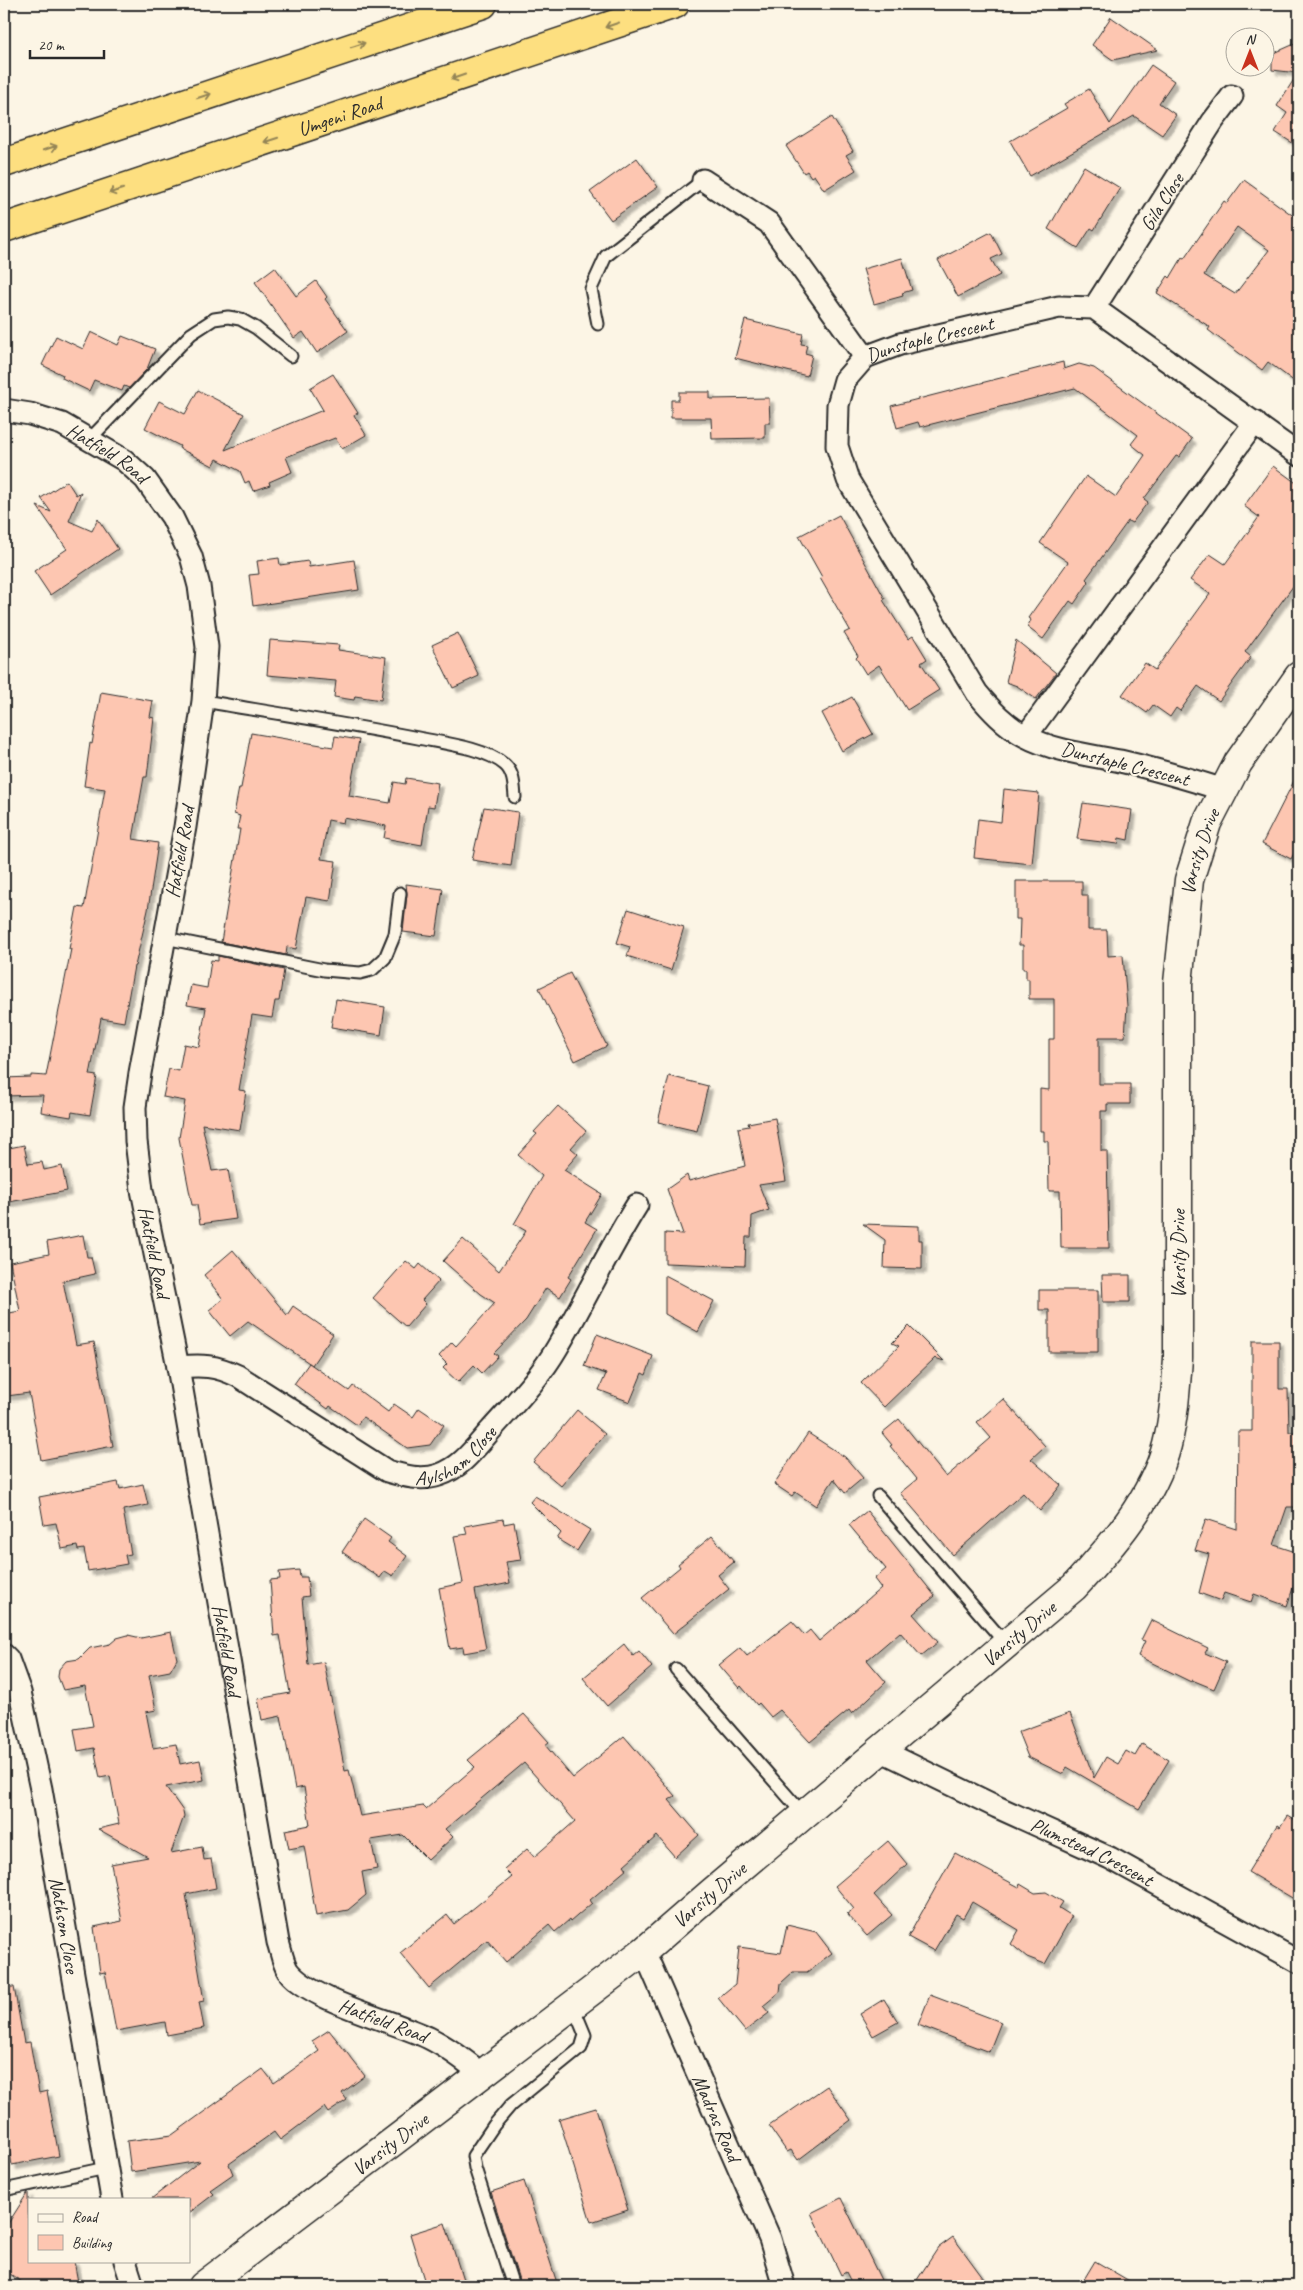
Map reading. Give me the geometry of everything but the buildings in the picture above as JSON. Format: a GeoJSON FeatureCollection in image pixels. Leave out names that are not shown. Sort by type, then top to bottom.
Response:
{"type":"FeatureCollection","features":[{"type":"Feature","properties":{"kind":"highway"},"geometry":{"type":"LineString","coordinates":[[4,163],[483,4]]}},
{"type":"Feature","properties":{"kind":"highway","name":"Umgeni Road"},"geometry":{"type":"LineString","coordinates":[[4,228],[675,4]]}},
{"type":"Feature","properties":{"kind":"street","name":"Gila Close"},"geometry":{"type":"LineString","coordinates":[[1094,308],[1212,121],[1232,96]]}},
{"type":"Feature","properties":{"kind":"street"},"geometry":{"type":"LineString","coordinates":[[704,180],[769,223],[865,357]]}},
{"type":"Feature","properties":{"kind":"street","name":"Dunstaple Crescent"},"geometry":{"type":"LineString","coordinates":[[1094,308],[1059,307],[900,344],[865,357],[845,380],[838,405],[837,446],[848,480],[977,693],[1007,724],[1026,736],[1056,747],[1151,768],[1224,790]]}},
{"type":"Feature","properties":{"kind":"street"},"geometry":{"type":"LineString","coordinates":[[1094,308],[1299,455]]}},
{"type":"Feature","properties":{"kind":"street","name":"Hatfield Road"},"geometry":{"type":"LineString","coordinates":[[4,410],[30,414],[62,424],[124,460],[144,479],[172,517],[191,556],[199,586],[206,639],[203,701],[184,827],[140,1073],[135,1107],[136,1141],[142,1190],[178,1367],[278,1942],[283,1960],[288,1971],[318,1993],[430,2039],[460,2056],[483,2075]]}},
{"type":"Feature","properties":{"kind":"street"},"geometry":{"type":"LineString","coordinates":[[1026,736],[1255,422]]}},
{"type":"Feature","properties":{"kind":"street","name":"Varsity Drive"},"geometry":{"type":"LineString","coordinates":[[203,2286],[644,1951],[1074,1587],[1100,1558],[1129,1519],[1152,1482],[1167,1445],[1176,1388],[1178,1358],[1178,983],[1188,880],[1206,823],[1254,737],[1299,676]]}},
{"type":"Feature","properties":{"kind":"street","name":"Aylsham Close"},"geometry":{"type":"LineString","coordinates":[[178,1367],[203,1365],[220,1368],[238,1376],[387,1471],[414,1478],[440,1475],[465,1459],[532,1385],[557,1348],[616,1239],[637,1205]]}},
{"type":"Feature","properties":{"kind":"street","name":"Nathson Close"},"geometry":{"type":"LineString","coordinates":[[4,1655],[8,1659],[20,1692],[41,1789],[112,2198]]}},
{"type":"Feature","properties":{"kind":"street","name":"Plumstead Crescent"},"geometry":{"type":"LineString","coordinates":[[880,1750],[997,1807],[1110,1858],[1299,1962]]}},
{"type":"Feature","properties":{"kind":"street","name":"Madras Road"},"geometry":{"type":"LineString","coordinates":[[644,1951],[770,2239],[784,2286]]}},
{"type":"Feature","properties":{"kind":"street"},"geometry":{"type":"LineString","coordinates":[[125,2262],[133,2286]]}},
{"type":"Feature","properties":{"kind":"lane"},"geometry":{"type":"LineString","coordinates":[[598,324],[591,289],[606,256],[704,180]]}},
{"type":"Feature","properties":{"kind":"lane"},"geometry":{"type":"LineString","coordinates":[[89,440],[191,334],[214,320],[228,317],[240,319],[256,328],[291,356]]}},
{"type":"Feature","properties":{"kind":"lane"},"geometry":{"type":"LineString","coordinates":[[203,701],[378,730],[475,751],[505,765],[511,773],[514,782],[515,797]]}},
{"type":"Feature","properties":{"kind":"lane"},"geometry":{"type":"LineString","coordinates":[[165,938],[324,970],[360,973],[372,970],[386,958],[395,934],[400,894]]}},
{"type":"Feature","properties":{"kind":"lane"},"geometry":{"type":"LineString","coordinates":[[878,1496],[1006,1644]]}},
{"type":"Feature","properties":{"kind":"lane"},"geometry":{"type":"LineString","coordinates":[[676,1669],[804,1815]]}},
{"type":"Feature","properties":{"kind":"lane"},"geometry":{"type":"LineString","coordinates":[[513,2286],[475,2168],[473,2156],[494,2125],[511,2105],[581,2048],[585,2035],[573,2006]]}},
{"type":"Feature","properties":{"kind":"lane"},"geometry":{"type":"LineString","coordinates":[[4,2190],[106,2168]]}}]}
